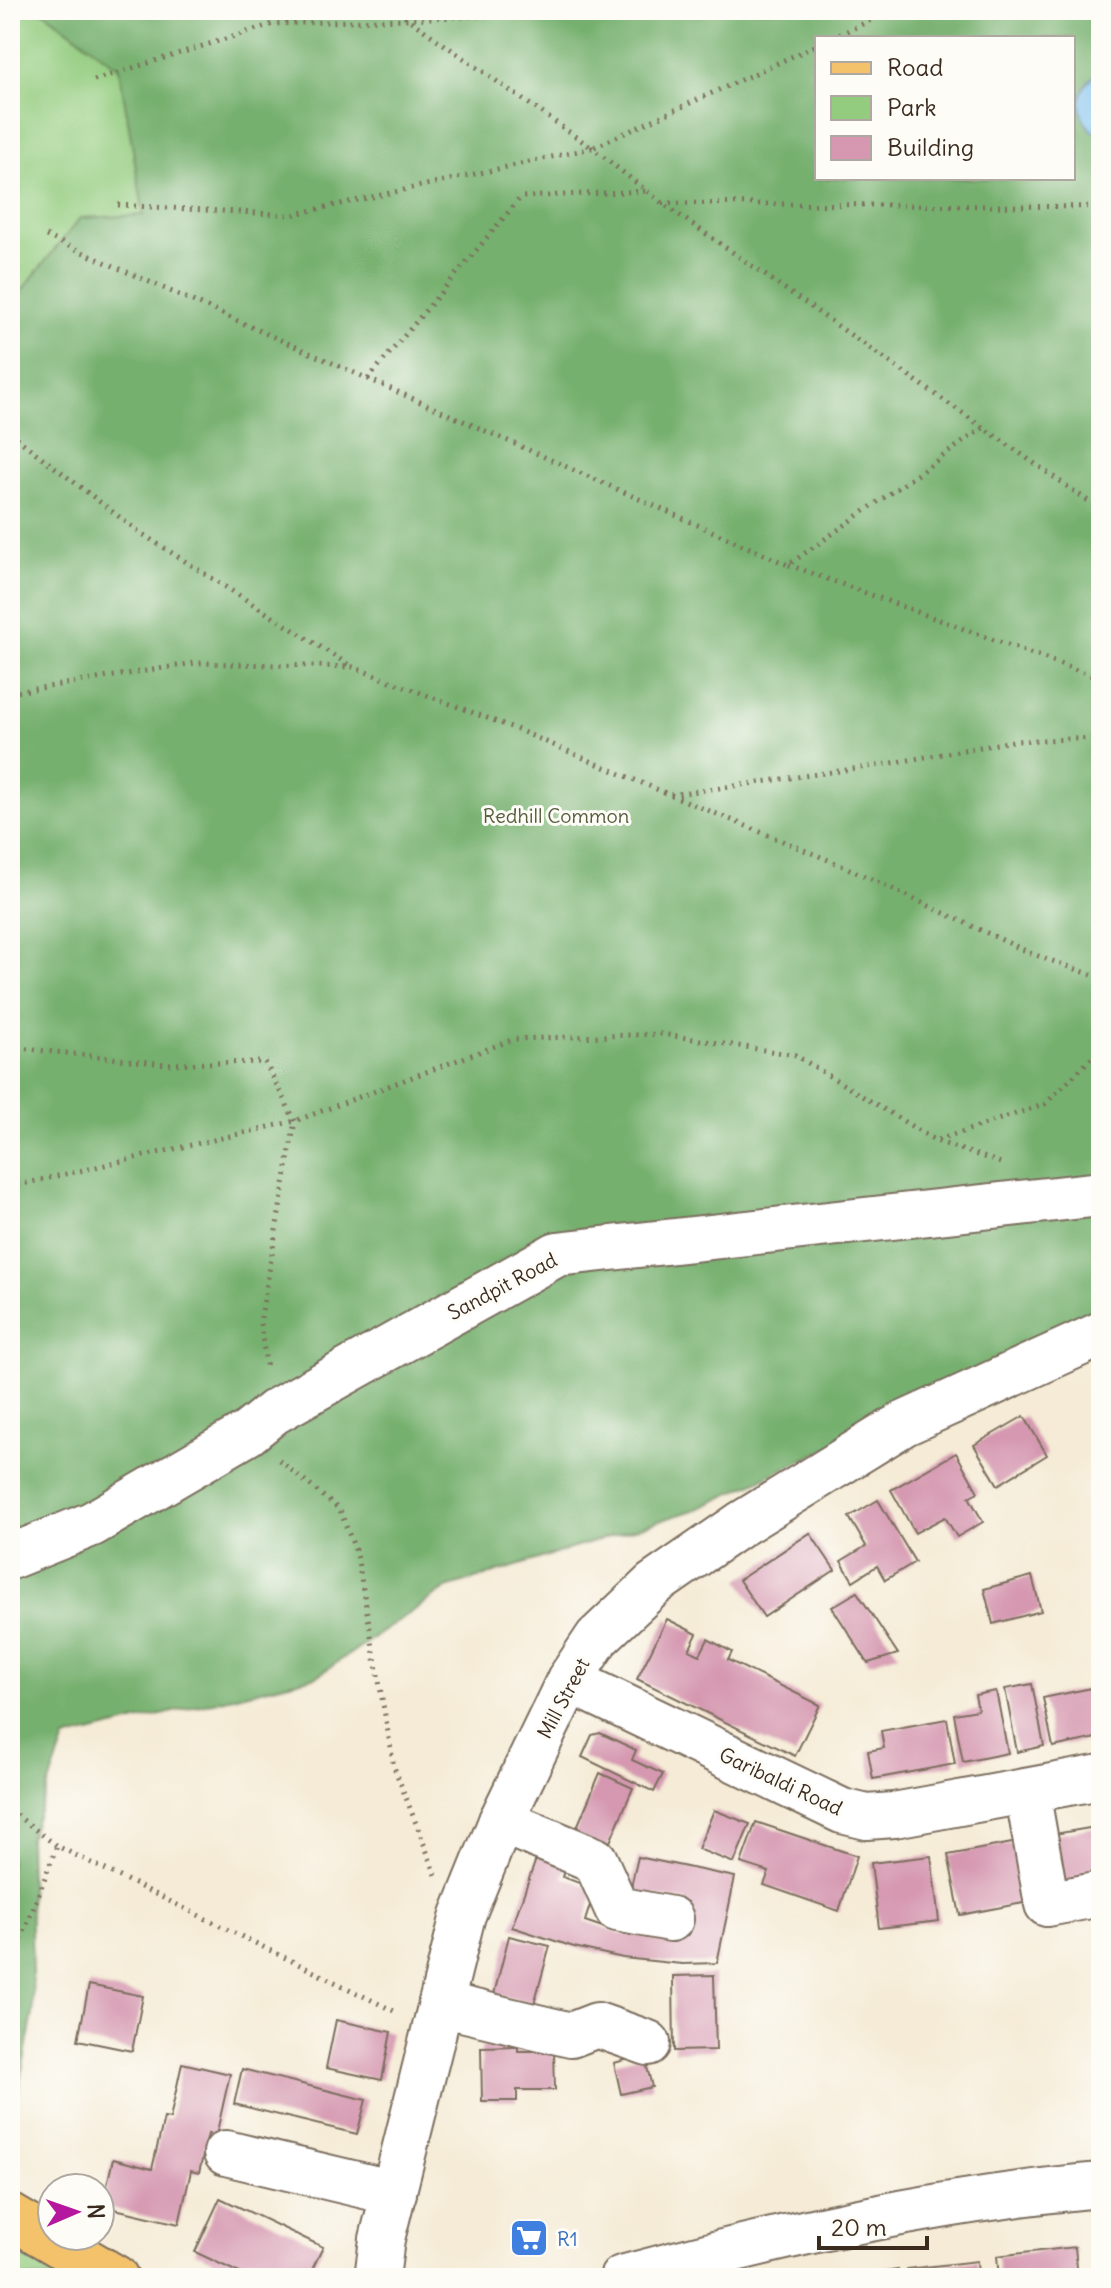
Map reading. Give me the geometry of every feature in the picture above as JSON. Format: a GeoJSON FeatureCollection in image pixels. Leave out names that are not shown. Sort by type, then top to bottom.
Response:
{"type":"FeatureCollection","features":[{"type":"Feature","properties":{"kind":"main road"},"geometry":{"type":"LineString","coordinates":[[10,2216],[116,2278]]}},
{"type":"Feature","properties":{"kind":"street","name":"Sandpit Road"},"geometry":{"type":"LineString","coordinates":[[10,1557],[92,1524],[261,1423],[557,1254],[1101,1194]]}},
{"type":"Feature","properties":{"kind":"street","name":"Mill Street"},"geometry":{"type":"LineString","coordinates":[[377,2278],[382,2239],[463,1915],[501,1821],[569,1680],[597,1638],[654,1584],[741,1524],[903,1424],[1101,1334]]}},
{"type":"Feature","properties":{"kind":"street","name":"Garibaldi Road"},"geometry":{"type":"LineString","coordinates":[[569,1680],[842,1811],[867,1817],[894,1815],[1101,1777]]}},
{"type":"Feature","properties":{"kind":"street"},"geometry":{"type":"LineString","coordinates":[[1027,1791],[1047,1904],[1101,1894]]}},
{"type":"Feature","properties":{"kind":"street"},"geometry":{"type":"LineString","coordinates":[[501,1821],[595,1860],[617,1909],[671,1919]]}},
{"type":"Feature","properties":{"kind":"street"},"geometry":{"type":"LineString","coordinates":[[438,2017],[571,2035],[597,2025],[648,2043]]}},
{"type":"Feature","properties":{"kind":"street"},"geometry":{"type":"LineString","coordinates":[[226,2153],[394,2193]]}},
{"type":"Feature","properties":{"kind":"street"},"geometry":{"type":"LineString","coordinates":[[622,2278],[725,2251],[920,2210],[1052,2189],[1101,2185]]}},
{"type":"Feature","properties":{"kind":"path"},"geometry":{"type":"LineString","coordinates":[[399,10],[592,148],[662,203],[1101,510]]}},
{"type":"Feature","properties":{"kind":"path"},"geometry":{"type":"LineString","coordinates":[[94,80],[273,24],[567,10]]}},
{"type":"Feature","properties":{"kind":"path"},"geometry":{"type":"LineString","coordinates":[[836,36],[893,10]]}},
{"type":"Feature","properties":{"kind":"path"},"geometry":{"type":"LineString","coordinates":[[118,205],[291,215],[592,148],[815,46]]}},
{"type":"Feature","properties":{"kind":"path"},"geometry":{"type":"LineString","coordinates":[[368,379],[521,197],[646,191]]}},
{"type":"Feature","properties":{"kind":"path"},"geometry":{"type":"LineString","coordinates":[[662,203],[1101,207]]}},
{"type":"Feature","properties":{"kind":"path"},"geometry":{"type":"LineString","coordinates":[[46,236],[788,565],[1101,679]]}},
{"type":"Feature","properties":{"kind":"path"},"geometry":{"type":"LineString","coordinates":[[788,565],[983,428]]}},
{"type":"Feature","properties":{"kind":"path"},"geometry":{"type":"LineString","coordinates":[[10,433],[139,532],[353,667],[516,729],[843,866],[1030,953],[1101,978]]}},
{"type":"Feature","properties":{"kind":"path"},"geometry":{"type":"LineString","coordinates":[[10,693],[195,663],[353,667]]}},
{"type":"Feature","properties":{"kind":"path"},"geometry":{"type":"LineString","coordinates":[[670,795],[881,765],[1013,741],[1101,738]]}},
{"type":"Feature","properties":{"kind":"path"},"geometry":{"type":"LineString","coordinates":[[10,1187],[295,1121],[514,1039],[662,1034],[795,1055],[936,1141],[1007,1165]]}},
{"type":"Feature","properties":{"kind":"path"},"geometry":{"type":"LineString","coordinates":[[10,1047],[165,1064],[265,1062],[295,1121],[260,1323],[261,1423],[340,1510],[357,1555],[394,1767],[440,1885],[463,1915]]}},
{"type":"Feature","properties":{"kind":"path"},"geometry":{"type":"LineString","coordinates":[[936,1141],[1045,1104],[1101,1049]]}},
{"type":"Feature","properties":{"kind":"path"},"geometry":{"type":"LineString","coordinates":[[10,1810],[57,1846],[438,2017]]}},
{"type":"Feature","properties":{"kind":"path"},"geometry":{"type":"LineString","coordinates":[[10,1969],[57,1846]]}},
{"type":"Feature","properties":{"kind":"green space"},"geometry":{"type":"Polygon","coordinates":[[[10,10],[47,12],[120,68],[144,215],[12,304],[10,311],[10,10]]]}},
{"type":"Feature","properties":{"kind":"green space","name":"Redhill Common"},"geometry":{"type":"Polygon","coordinates":[[[42,10],[1101,10],[1101,1320],[700,1508],[447,1588],[317,1676],[65,1739],[29,1839],[33,2014],[10,2135],[10,311],[11,304],[80,218],[144,215],[119,68],[42,10]]]}},
{"type":"Feature","properties":{"kind":"green space"},"geometry":{"type":"Polygon","coordinates":[[[10,2249],[59,2278],[10,2278],[10,2249]]]}},
{"type":"Feature","properties":{"kind":"water"},"geometry":{"type":"Polygon","coordinates":[[[1101,72],[1101,136],[1085,122],[1080,104],[1085,86],[1101,72]]]}},
{"type":"Feature","properties":{"kind":"building"},"geometry":{"type":"Polygon","coordinates":[[[1024,1416],[1047,1455],[998,1485],[974,1445],[1024,1416]]]}},
{"type":"Feature","properties":{"kind":"building"},"geometry":{"type":"Polygon","coordinates":[[[956,1453],[978,1492],[969,1497],[983,1522],[957,1537],[945,1517],[915,1533],[891,1490],[956,1453]]]}},
{"type":"Feature","properties":{"kind":"building"},"geometry":{"type":"Polygon","coordinates":[[[878,1500],[915,1562],[885,1580],[877,1566],[853,1581],[841,1561],[866,1546],[849,1517],[878,1500]]]}},
{"type":"Feature","properties":{"kind":"building"},"geometry":{"type":"Polygon","coordinates":[[[810,1533],[835,1570],[764,1617],[739,1580],[810,1533]]]}},
{"type":"Feature","properties":{"kind":"building"},"geometry":{"type":"Polygon","coordinates":[[[1032,1576],[1041,1611],[993,1624],[984,1589],[1032,1576]]]}},
{"type":"Feature","properties":{"kind":"building"},"geometry":{"type":"Polygon","coordinates":[[[857,1592],[898,1654],[868,1663],[832,1607],[857,1592]]]}},
{"type":"Feature","properties":{"kind":"building"},"geometry":{"type":"Polygon","coordinates":[[[667,1619],[697,1634],[689,1650],[700,1655],[708,1639],[732,1652],[728,1660],[820,1705],[795,1756],[637,1679],[667,1619]]]}},
{"type":"Feature","properties":{"kind":"building"},"geometry":{"type":"Polygon","coordinates":[[[1032,1684],[1044,1746],[1017,1752],[1005,1689],[1032,1684]]]}},
{"type":"Feature","properties":{"kind":"building"},"geometry":{"type":"Polygon","coordinates":[[[1101,1686],[1101,1737],[1053,1747],[1043,1698],[1101,1686]]]}},
{"type":"Feature","properties":{"kind":"building"},"geometry":{"type":"Polygon","coordinates":[[[996,1691],[1008,1753],[963,1762],[954,1714],[978,1710],[975,1695],[996,1691]]]}},
{"type":"Feature","properties":{"kind":"building"},"geometry":{"type":"Polygon","coordinates":[[[947,1719],[955,1764],[873,1779],[868,1751],[884,1748],[881,1731],[947,1719]]]}},
{"type":"Feature","properties":{"kind":"building"},"geometry":{"type":"Polygon","coordinates":[[[600,1733],[636,1750],[632,1760],[663,1774],[654,1792],[582,1757],[592,1735],[600,1733]]]}},
{"type":"Feature","properties":{"kind":"building"},"geometry":{"type":"Polygon","coordinates":[[[600,1773],[633,1788],[607,1849],[574,1834],[600,1773]]]}},
{"type":"Feature","properties":{"kind":"building"},"geometry":{"type":"Polygon","coordinates":[[[714,1810],[750,1824],[734,1863],[698,1849],[714,1810]]]}},
{"type":"Feature","properties":{"kind":"building"},"geometry":{"type":"Polygon","coordinates":[[[756,1822],[857,1856],[839,1911],[764,1885],[769,1872],[741,1863],[756,1822]]]}},
{"type":"Feature","properties":{"kind":"building"},"geometry":{"type":"Polygon","coordinates":[[[1101,1826],[1101,1881],[1053,1890],[1043,1836],[1101,1826]]]}},
{"type":"Feature","properties":{"kind":"building"},"geometry":{"type":"Polygon","coordinates":[[[1023,1841],[1034,1901],[960,1915],[948,1855],[1023,1841]]]}},
{"type":"Feature","properties":{"kind":"building"},"geometry":{"type":"Polygon","coordinates":[[[540,1848],[569,1859],[563,1877],[595,1889],[585,1921],[623,1934],[678,1938],[687,1902],[630,1891],[638,1857],[735,1877],[717,1963],[682,1964],[623,1958],[574,1947],[512,1927],[540,1848]]]}},
{"type":"Feature","properties":{"kind":"building"},"geometry":{"type":"Polygon","coordinates":[[[931,1856],[939,1921],[879,1928],[871,1863],[931,1856]]]}},
{"type":"Feature","properties":{"kind":"building"},"geometry":{"type":"Polygon","coordinates":[[[509,1936],[550,1946],[534,2004],[494,1994],[509,1936]]]}},
{"type":"Feature","properties":{"kind":"building"},"geometry":{"type":"Polygon","coordinates":[[[714,1975],[716,2050],[674,2051],[673,1976],[714,1975]]]}},
{"type":"Feature","properties":{"kind":"building"},"geometry":{"type":"Polygon","coordinates":[[[89,1985],[143,1996],[132,2051],[78,2040],[89,1985]]]}},
{"type":"Feature","properties":{"kind":"building"},"geometry":{"type":"Polygon","coordinates":[[[336,2020],[391,2032],[382,2080],[326,2068],[336,2020]]]}},
{"type":"Feature","properties":{"kind":"building"},"geometry":{"type":"Polygon","coordinates":[[[518,2046],[518,2051],[554,2051],[555,2090],[517,2090],[517,2101],[482,2101],[481,2047],[518,2046]]]}},
{"type":"Feature","properties":{"kind":"building"},"geometry":{"type":"Polygon","coordinates":[[[644,2055],[652,2087],[621,2094],[614,2063],[644,2055]]]}},
{"type":"Feature","properties":{"kind":"building"},"geometry":{"type":"Polygon","coordinates":[[[182,2063],[230,2074],[216,2136],[208,2134],[199,2173],[191,2171],[179,2224],[116,2209],[116,2172],[110,2172],[113,2159],[152,2169],[164,2118],[170,2119],[182,2063]]]}},
{"type":"Feature","properties":{"kind":"building"},"geometry":{"type":"Polygon","coordinates":[[[242,2069],[366,2100],[357,2134],[234,2104],[242,2069]]]}},
{"type":"Feature","properties":{"kind":"building"},"geometry":{"type":"Polygon","coordinates":[[[220,2198],[323,2247],[308,2278],[250,2278],[195,2252],[220,2198]]]}},
{"type":"Feature","properties":{"kind":"building"},"geometry":{"type":"Polygon","coordinates":[[[1095,2243],[1101,2243],[1101,2278],[1094,2278],[1095,2243]]]}},
{"type":"Feature","properties":{"kind":"building"},"geometry":{"type":"Polygon","coordinates":[[[1075,2247],[1078,2278],[999,2278],[997,2256],[1075,2247]]]}},
{"type":"Feature","properties":{"kind":"building"},"geometry":{"type":"Polygon","coordinates":[[[977,2261],[978,2278],[908,2278],[907,2269],[977,2261]]]}},
{"type":"Feature","properties":{"kind":"building"},"geometry":{"type":"Polygon","coordinates":[[[898,2270],[899,2278],[865,2278],[864,2275],[898,2270]]]}},
{"type":"Feature","properties":{"kind":"place","name":"R1"},"geometry":{"type":"Point","coordinates":[529,2238]}}]}
